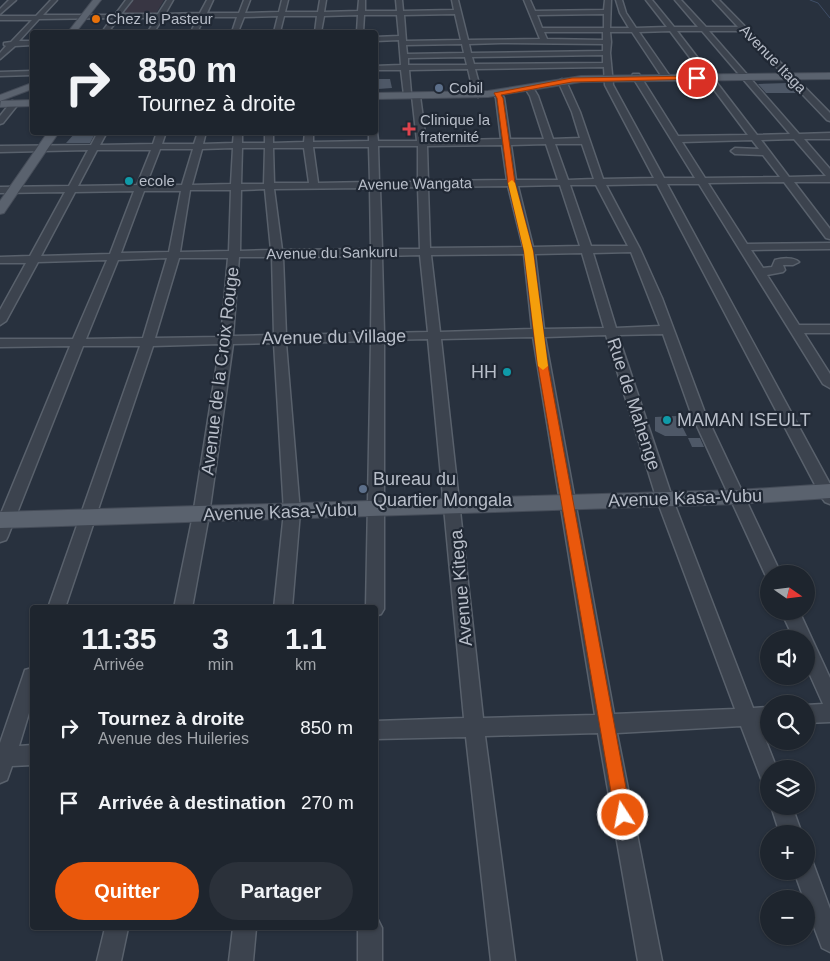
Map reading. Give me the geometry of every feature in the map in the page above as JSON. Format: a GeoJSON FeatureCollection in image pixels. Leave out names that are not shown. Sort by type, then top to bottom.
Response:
{"type":"FeatureCollection","features":[{"type":"Feature","properties":{"kind":"main road"},"geometry":{"type":"LineString","coordinates":[[73,30],[97,0]]}},
{"type":"Feature","properties":{"kind":"main road"},"geometry":{"type":"LineString","coordinates":[[478,93],[607,73],[637,77],[830,74]]}},
{"type":"Feature","properties":{"kind":"main road"},"geometry":{"type":"LineString","coordinates":[[637,77],[665,75],[707,76]]}},
{"type":"Feature","properties":{"kind":"main road"},"geometry":{"type":"LineString","coordinates":[[19,98],[30,81]]}},
{"type":"Feature","properties":{"kind":"main road"},"geometry":{"type":"LineString","coordinates":[[378,95],[410,92],[497,93],[562,81]]}},
{"type":"Feature","properties":{"kind":"main road"},"geometry":{"type":"LineString","coordinates":[[0,101],[19,98],[30,88]]}},
{"type":"Feature","properties":{"kind":"main road"},"geometry":{"type":"LineString","coordinates":[[0,101],[19,98],[30,101]]}},
{"type":"Feature","properties":{"kind":"main road"},"geometry":{"type":"LineString","coordinates":[[0,210],[42,149],[54,135]]}},
{"type":"Feature","properties":{"kind":"main road","name":"Avenue Kasa-Vubu"},"geometry":{"type":"LineString","coordinates":[[2,525],[86,517],[737,498],[829,493]]}},
{"type":"Feature","properties":{"kind":"street"},"geometry":{"type":"LineString","coordinates":[[0,12],[13,0]]}},
{"type":"Feature","properties":{"kind":"street"},"geometry":{"type":"LineString","coordinates":[[0,57],[54,0]]}},
{"type":"Feature","properties":{"kind":"street"},"geometry":{"type":"LineString","coordinates":[[107,30],[129,0]]}},
{"type":"Feature","properties":{"kind":"street"},"geometry":{"type":"LineString","coordinates":[[151,30],[170,0]]}},
{"type":"Feature","properties":{"kind":"street"},"geometry":{"type":"LineString","coordinates":[[195,30],[210,0]]}},
{"type":"Feature","properties":{"kind":"street"},"geometry":{"type":"LineString","coordinates":[[236,30],[248,0]]}},
{"type":"Feature","properties":{"kind":"street"},"geometry":{"type":"LineString","coordinates":[[277,30],[286,0]]}},
{"type":"Feature","properties":{"kind":"street"},"geometry":{"type":"LineString","coordinates":[[318,30],[323,0]]}},
{"type":"Feature","properties":{"kind":"street"},"geometry":{"type":"LineString","coordinates":[[360,30],[362,0]]}},
{"type":"Feature","properties":{"kind":"street","name":"Avenue Kitega"},"geometry":{"type":"LineString","coordinates":[[400,0],[405,68],[422,143],[425,252],[453,506],[474,726],[503,961]]}},
{"type":"Feature","properties":{"kind":"street"},"geometry":{"type":"LineString","coordinates":[[455,0],[478,93]]}},
{"type":"Feature","properties":{"kind":"street"},"geometry":{"type":"LineString","coordinates":[[527,0],[576,112],[599,181],[634,249],[668,330],[698,413],[769,565]]}},
{"type":"Feature","properties":{"kind":"street"},"geometry":{"type":"LineString","coordinates":[[608,0],[607,73],[613,93],[829,493]]}},
{"type":"Feature","properties":{"kind":"street"},"geometry":{"type":"LineString","coordinates":[[619,0],[623,13],[665,75]]}},
{"type":"Feature","properties":{"kind":"street"},"geometry":{"type":"LineString","coordinates":[[649,0],[830,236]]}},
{"type":"Feature","properties":{"kind":"street"},"geometry":{"type":"LineString","coordinates":[[678,0],[830,175]]}},
{"type":"Feature","properties":{"kind":"street","name":"Avenue Itaga"},"geometry":{"type":"LineString","coordinates":[[716,0],[830,118]]}},
{"type":"Feature","properties":{"kind":"street"},"geometry":{"type":"LineString","coordinates":[[559,4],[576,30]]}},
{"type":"Feature","properties":{"kind":"street"},"geometry":{"type":"LineString","coordinates":[[532,12],[567,18],[588,9],[608,12]]}},
{"type":"Feature","properties":{"kind":"street"},"geometry":{"type":"LineString","coordinates":[[0,18],[458,12]]}},
{"type":"Feature","properties":{"kind":"street"},"geometry":{"type":"LineString","coordinates":[[541,30],[744,29]]}},
{"type":"Feature","properties":{"kind":"street"},"geometry":{"type":"LineString","coordinates":[[378,39],[466,42],[608,42]]}},
{"type":"Feature","properties":{"kind":"street"},"geometry":{"type":"LineString","coordinates":[[0,44],[30,44]]}},
{"type":"Feature","properties":{"kind":"street"},"geometry":{"type":"LineString","coordinates":[[404,56],[606,53]]}},
{"type":"Feature","properties":{"kind":"street"},"geometry":{"type":"LineString","coordinates":[[378,68],[556,66],[607,73]]}},
{"type":"Feature","properties":{"kind":"street"},"geometry":{"type":"LineString","coordinates":[[0,74],[30,73]]}},
{"type":"Feature","properties":{"kind":"street"},"geometry":{"type":"LineString","coordinates":[[637,77],[830,384]]}},
{"type":"Feature","properties":{"kind":"street","name":"Rue de Mahenge"},"geometry":{"type":"LineString","coordinates":[[529,88],[534,96],[588,250],[611,332],[665,500],[764,760]]}},
{"type":"Feature","properties":{"kind":"street"},"geometry":{"type":"LineString","coordinates":[[497,93],[500,98],[512,183],[528,251],[542,360],[650,961]]}},
{"type":"Feature","properties":{"kind":"street"},"geometry":{"type":"LineString","coordinates":[[0,122],[19,98]]}},
{"type":"Feature","properties":{"kind":"street"},"geometry":{"type":"LineString","coordinates":[[0,322],[102,135]]}},
{"type":"Feature","properties":{"kind":"street"},"geometry":{"type":"LineString","coordinates":[[2,525],[80,342],[161,135]]}},
{"type":"Feature","properties":{"kind":"street"},"geometry":{"type":"LineString","coordinates":[[57,605],[148,342],[174,255],[186,187],[201,135]]}},
{"type":"Feature","properties":{"kind":"street"},"geometry":{"type":"LineString","coordinates":[[309,135],[308,145],[314,185]]}},
{"type":"Feature","properties":{"kind":"street"},"geometry":{"type":"LineString","coordinates":[[677,139],[830,136]]}},
{"type":"Feature","properties":{"kind":"street"},"geometry":{"type":"LineString","coordinates":[[0,149],[197,147],[238,139],[269,139],[308,145],[373,138],[422,143],[585,141]]}},
{"type":"Feature","properties":{"kind":"street"},"geometry":{"type":"LineString","coordinates":[[373,138],[378,337],[375,605]]}},
{"type":"Feature","properties":{"kind":"street","name":"Avenue de la Croix Rouge"},"geometry":{"type":"LineString","coordinates":[[184,605],[201,515],[227,339],[234,254],[238,139]]}},
{"type":"Feature","properties":{"kind":"street"},"geometry":{"type":"LineString","coordinates":[[269,139],[269,186],[278,255],[279,338],[292,512],[283,605]]}},
{"type":"Feature","properties":{"kind":"street"},"geometry":{"type":"LineString","coordinates":[[735,151],[766,152]]}},
{"type":"Feature","properties":{"kind":"street","name":"Avenue Wangata"},"geometry":{"type":"LineString","coordinates":[[0,190],[830,179]]}},
{"type":"Feature","properties":{"kind":"street"},"geometry":{"type":"LineString","coordinates":[[744,247],[830,246]]}},
{"type":"Feature","properties":{"kind":"street","name":"Avenue du Sankuru"},"geometry":{"type":"LineString","coordinates":[[0,260],[174,255],[377,254],[634,249]]}},
{"type":"Feature","properties":{"kind":"street"},"geometry":{"type":"LineString","coordinates":[[759,272],[779,270],[777,266],[779,262],[793,262]]}},
{"type":"Feature","properties":{"kind":"street"},"geometry":{"type":"LineString","coordinates":[[795,329],[830,328]]}},
{"type":"Feature","properties":{"kind":"street","name":"Avenue du Village"},"geometry":{"type":"LineString","coordinates":[[0,343],[148,342],[668,330]]}},
{"type":"Feature","properties":{"kind":"street"},"geometry":{"type":"LineString","coordinates":[[815,666],[830,698]]}},
{"type":"Feature","properties":{"kind":"street"},"geometry":{"type":"LineString","coordinates":[[2,762],[30,682]]}},
{"type":"Feature","properties":{"kind":"street"},"geometry":{"type":"LineString","coordinates":[[815,714],[830,713]]}},
{"type":"Feature","properties":{"kind":"street"},"geometry":{"type":"LineString","coordinates":[[378,730],[606,724],[760,716]]}},
{"type":"Feature","properties":{"kind":"street"},"geometry":{"type":"LineString","coordinates":[[2,762],[30,755]]}},
{"type":"Feature","properties":{"kind":"street"},"geometry":{"type":"LineString","coordinates":[[808,880],[830,940]]}},
{"type":"Feature","properties":{"kind":"street"},"geometry":{"type":"LineString","coordinates":[[109,961],[117,930]]}},
{"type":"Feature","properties":{"kind":"street"},"geometry":{"type":"LineString","coordinates":[[241,961],[245,930]]}},
{"type":"Feature","properties":{"kind":"street"},"geometry":{"type":"LineString","coordinates":[[370,930],[370,961]]}},
{"type":"Feature","properties":{"kind":"shaded area"},"geometry":{"type":"Polygon","coordinates":[[[131,0],[164,0],[155,15],[121,16],[131,0]]]}},
{"type":"Feature","properties":{"kind":"building"},"geometry":{"type":"Polygon","coordinates":[[[378,79],[390,79],[392,88],[378,89],[378,79]]]}},
{"type":"Feature","properties":{"kind":"building"},"geometry":{"type":"Polygon","coordinates":[[[789,83],[798,93],[766,93],[758,84],[789,83]]]}},
{"type":"Feature","properties":{"kind":"building"},"geometry":{"type":"Polygon","coordinates":[[[73,135],[94,135],[90,143],[66,143],[73,135]]]}},
{"type":"Feature","properties":{"kind":"building"},"geometry":{"type":"Polygon","coordinates":[[[677,416],[687,436],[665,436],[655,431],[655,417],[677,416]]]}},
{"type":"Feature","properties":{"kind":"building"},"geometry":{"type":"Polygon","coordinates":[[[688,438],[700,438],[704,447],[692,447],[688,438]]]}},
{"type":"Feature","properties":{"kind":"waterway"},"geometry":{"type":"LineString","coordinates":[[810,0],[818,3],[830,18]]}},
{"type":"Feature","properties":{"kind":"slow traffic"},"geometry":{"type":"LineString","coordinates":[[512,183],[528,251],[543,366]]}},
{"type":"Feature","properties":{"kind":"place","name":"Chez le Pasteur"},"geometry":{"type":"Point","coordinates":[96,19]}},
{"type":"Feature","properties":{"kind":"place","name":"Cobil"},"geometry":{"type":"Point","coordinates":[439,88]}},
{"type":"Feature","properties":{"kind":"place","name":"Clinique la fraternité"},"geometry":{"type":"Point","coordinates":[409,129]}},
{"type":"Feature","properties":{"kind":"place","name":"ecole"},"geometry":{"type":"Point","coordinates":[129,181]}},
{"type":"Feature","properties":{"kind":"place","name":"HH"},"geometry":{"type":"Point","coordinates":[507,372]}},
{"type":"Feature","properties":{"kind":"place","name":"MAMAN ISEULT"},"geometry":{"type":"Point","coordinates":[667,420]}},
{"type":"Feature","properties":{"kind":"place","name":"Bureau du Quartier Mongala"},"geometry":{"type":"Point","coordinates":[363,489]}},
{"type":"Feature","properties":{"kind":"route"},"geometry":{"type":"LineString","coordinates":[[623,815],[542,360],[528,251],[512,183],[500,98],[497,93],[572,80],[697,78]]}}]}
